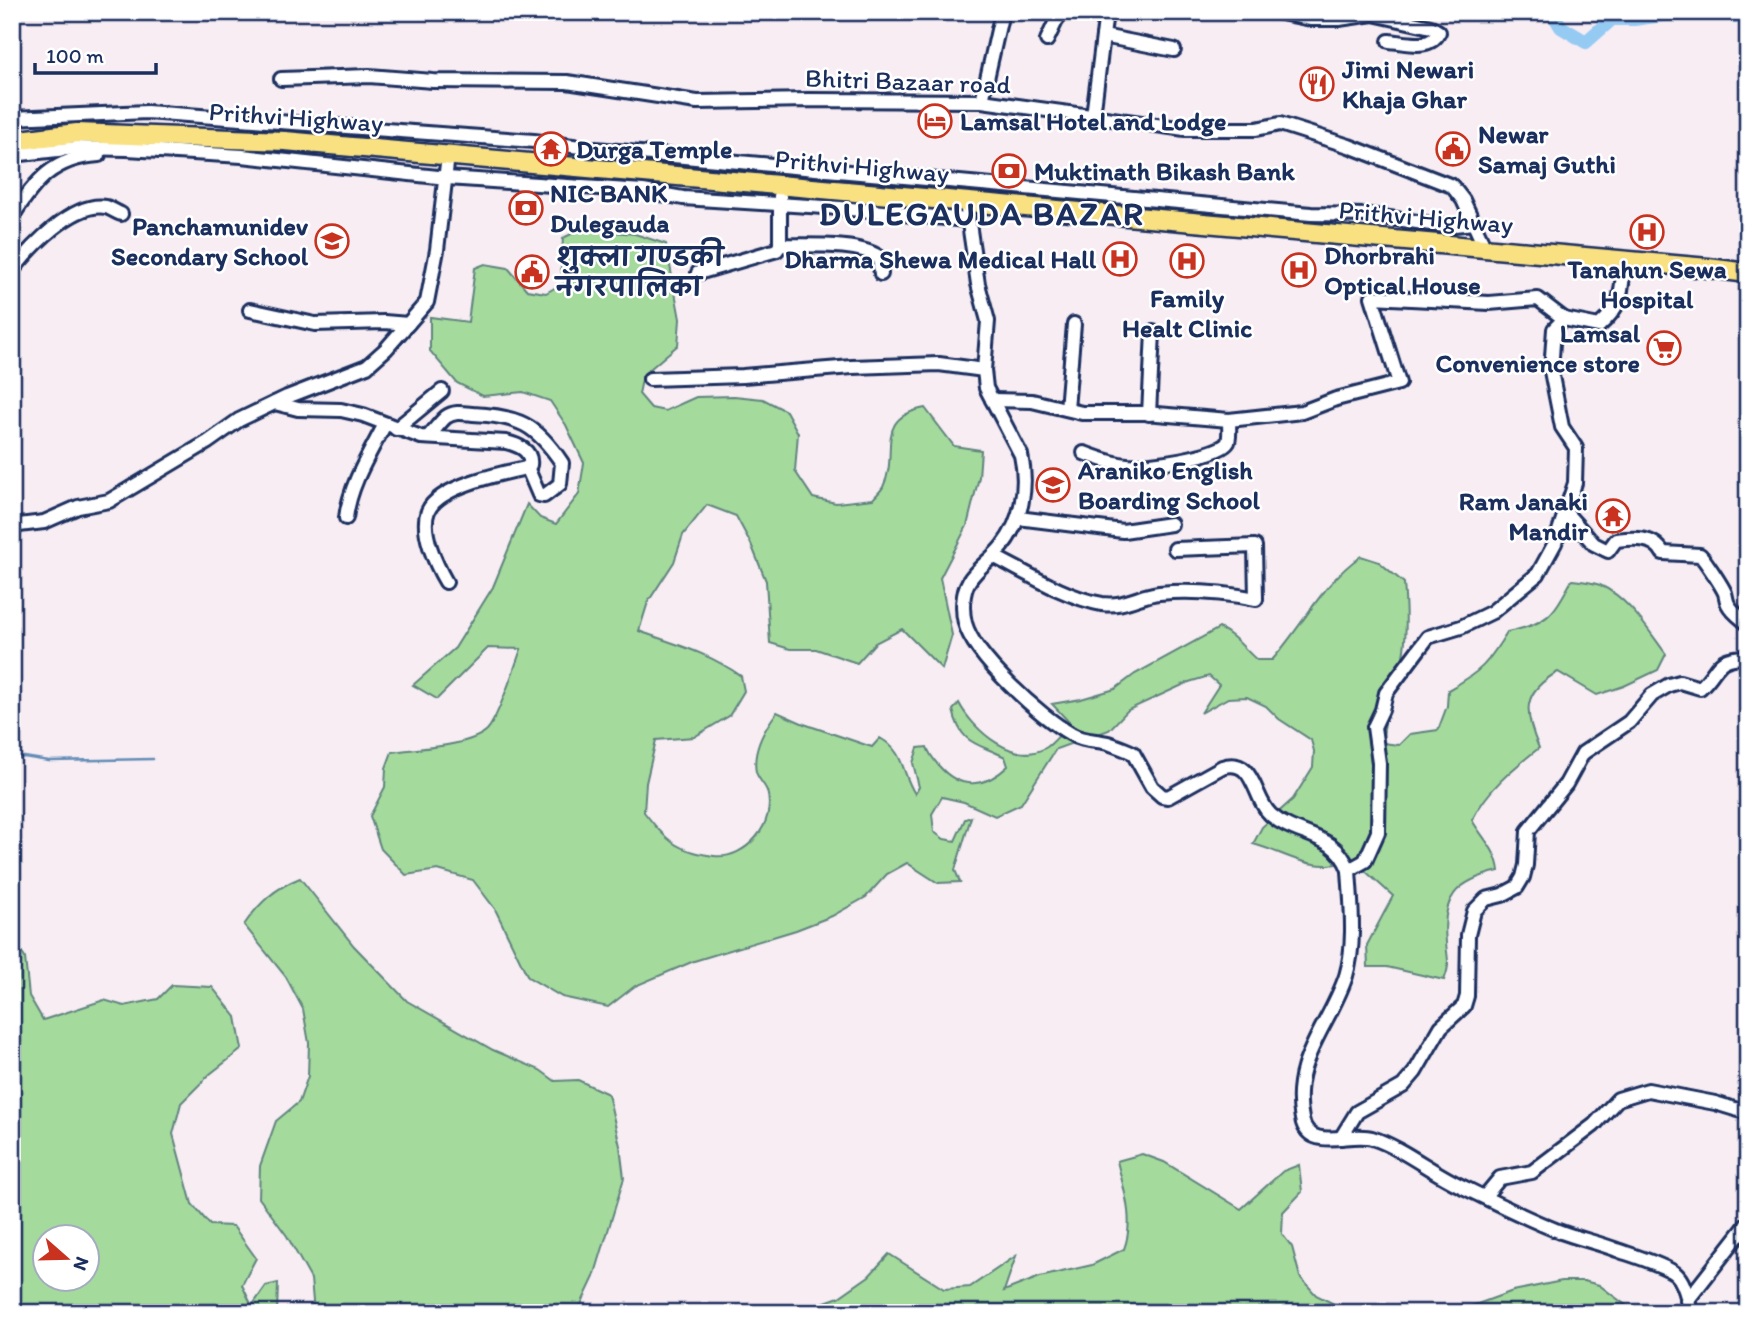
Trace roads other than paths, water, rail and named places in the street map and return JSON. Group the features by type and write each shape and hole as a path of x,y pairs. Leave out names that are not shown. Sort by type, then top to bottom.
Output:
{"highway":[{"name":"Prithvi Highway","path":"12,141 77,133 127,141 247,139 781,186 967,211 1485,248 1748,273"}],"street":[{"path":"982,101 1002,12"},
{"path":"1047,40 1063,12"},
{"path":"1093,116 1106,12"},
{"path":"1276,12 1311,19 1373,14 1431,26 1439,33 1435,40 1426,44 1389,41"},
{"path":"1104,36 1174,50"},
{"name":"Bhitri Bazaar road","path":"281,79 369,76 433,81 567,82 697,102 846,99 982,101 1185,129 1256,129 1280,124 1349,146 1452,186 1463,200 1485,248"},
{"path":"12,118 147,112 250,119 534,141 1168,202 1311,214 1368,215 1445,226 1473,223"},
{"path":"247,139 250,119"},
{"path":"12,155 76,148 106,148 127,141 447,178 630,190 683,198 967,211 978,284 988,321 984,370 986,388 1021,455 1023,466 1023,497 1018,518 1002,547 967,583 963,605 970,636 988,661 1039,712 1073,736 1133,753 1149,783 1162,796 1168,797 1179,792 1222,767 1242,767 1248,772 1266,810 1274,818 1335,847 1345,858 1349,870 1351,952 1346,975 1328,1020 1307,1055 1300,1090 1302,1119 1313,1136 1323,1139 1372,1138 1466,1189 1561,1232 1635,1256 1675,1274 1682,1283 1691,1309"},
{"path":"12,217 40,177 55,167 83,156 99,155 106,148"},
{"path":"12,523 19,525 44,522 78,507 109,501 208,442 239,420 275,402 368,366 427,302 437,250 449,155"},
{"path":"780,245 781,186"},
{"path":"12,271 29,249 54,228 82,211 105,207 121,214"},
{"path":"698,273 745,258 772,253 780,245 871,251 879,257 880,274"},
{"path":"992,400 1032,401 1090,414 1149,414 1229,420 1302,412 1336,399 1399,383 1372,297 1489,303 1538,299 1564,319 1599,326 1614,313 1620,300 1624,261"},
{"path":"250,310 315,324 408,324"},
{"path":"1349,870 1365,861 1378,832 1378,763 1374,727 1386,693 1428,637 1461,627 1492,612 1538,574 1555,543 1575,483 1576,448 1562,427 1551,371 1554,330 1564,319"},
{"path":"1067,409 1074,324"},
{"path":"1149,414 1153,332"},
{"path":"650,379 939,364 984,370"},
{"path":"346,518 348,500 355,482 390,426 442,391"},
{"path":"275,402 298,409 341,410 363,415 421,437 492,440 519,445 528,452 531,460 527,467 458,488 437,500 429,510 427,523 432,557 446,582"},
{"path":"428,437 446,417 455,413 508,417 523,422 551,446 562,463 560,484 544,496 539,495 527,467"},
{"path":"1084,453 1124,465 1144,466 1222,449 1228,441 1229,420"},
{"path":"1565,512 1594,544 1608,551 1616,540 1642,539 1653,543 1663,553 1700,555 1708,562 1714,578 1725,592 1726,601 1748,624"},
{"path":"1018,518 1123,531 1171,524"},
{"path":"993,556 1068,593 1102,604 1129,603 1156,593 1225,593 1256,599 1255,546 1175,548"},
{"path":"1341,1138 1357,1112 1403,1086 1415,1072 1441,1027 1464,1006 1467,996 1468,935 1474,911 1486,899 1517,887 1523,877 1528,831 1566,784 1583,753 1629,722 1652,695 1669,685 1680,682 1700,688 1708,681 1716,665 1733,657 1748,657"},
{"path":"1485,1196 1500,1178 1532,1172 1594,1125 1618,1099 1648,1090 1715,1103 1748,1113"},
{"path":"1691,1309 1748,1223"}],"waterway":[{"path":"1552,12 1561,27 1586,42 1612,19 1634,19 1684,12"},
{"path":"1723,12 1748,20"},
{"path":"12,759 153,759"}],"place":[{"name":"Jimi Newari Khaja Ghar","path":"1317,84"},
{"name":"Lamsal Hotel and Lodge","path":"935,121"},
{"name":"Durga Temple","path":"551,149"},
{"name":"Newar Samaj Guthi","path":"1453,149"},
{"name":"Muktinath Bikash Bank","path":"1009,171"},
{"name":"NIC BANK Dulegauda","path":"526,208"},
{"name":"Tanahun Sewa Hospital","path":"1647,232"},
{"name":"Panchamunidev Secondary School","path":"332,241"},
{"name":"Dharma Shewa Medical Hall","path":"1120,259"},
{"name":"Family Healt Clinic","path":"1187,261"},
{"name":"Dhorbrahi Optical House","path":"1299,270"},
{"name":"शुक्ला गण्डकी नगरपालिका","path":"532,272"},
{"name":"Lamsal Convenience store","path":"1664,348"},
{"name":"Araniko English Boarding School","path":"1053,485"},
{"name":"Ram Janaki Mandir","path":"1613,516"}],"district":[{"name":"DULEGAUDA BAZAR","path":"982,213"}]}
